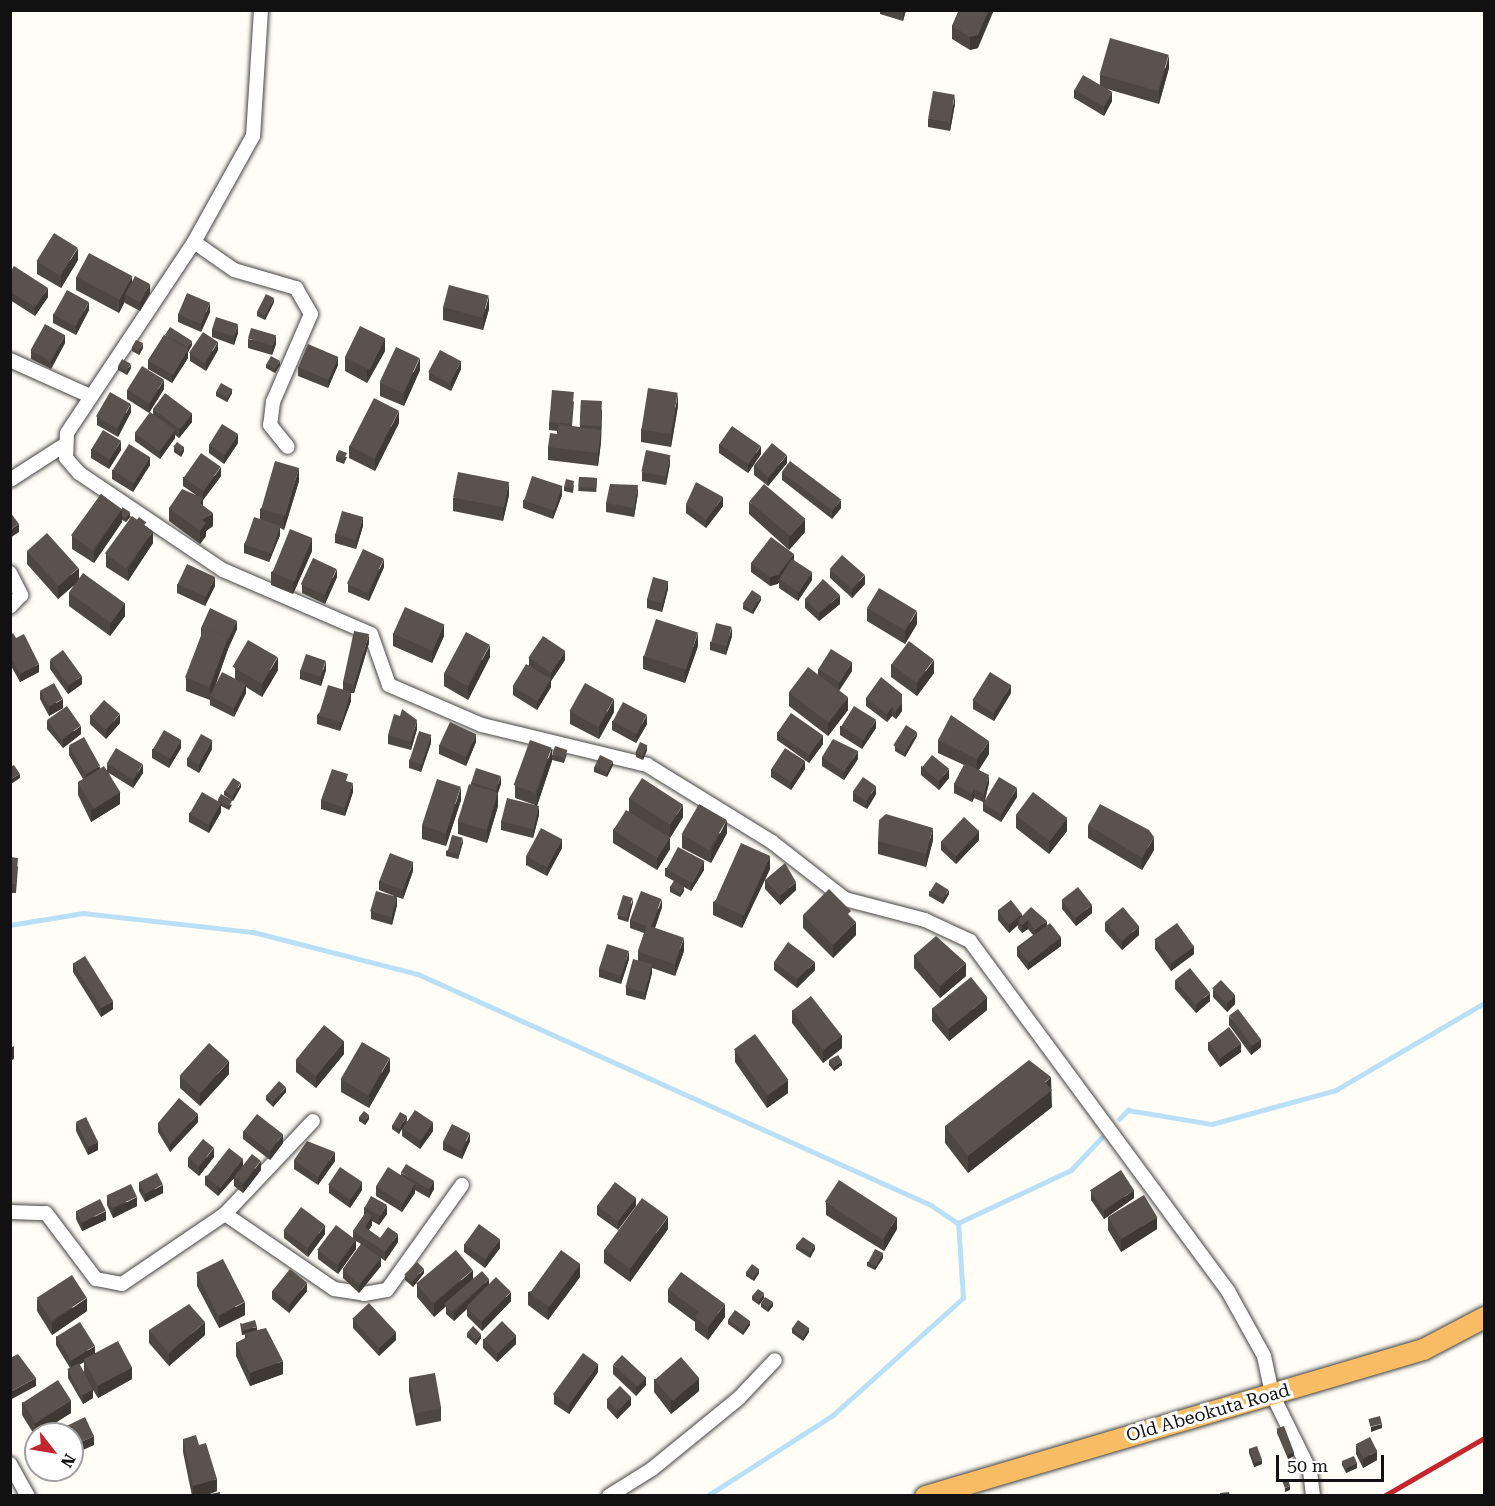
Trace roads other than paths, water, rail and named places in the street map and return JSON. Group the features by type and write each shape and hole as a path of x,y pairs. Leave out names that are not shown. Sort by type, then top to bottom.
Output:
{"highway":[{"name":"Old Abeokuta Road","path":"926,1496 1423,1349 1485,1317"}],"street":[{"path":"10,480 63,446 90,396 194,242 253,136 261,10"},
{"path":"194,242 234,270 296,288 311,314 273,402 270,425 288,447"},
{"path":"10,360 90,396"},
{"path":"63,446 79,473 223,570 371,634 389,685 482,725 647,765 772,842 845,899 925,920 970,941 1228,1291 1264,1356 1272,1394 1310,1471 1313,1496"},
{"path":"10,573 21,589 10,607"},
{"path":"10,1212 46,1214 89,1272 112,1286 150,1270 225,1214 313,1121"},
{"path":"225,1214 334,1289 364,1294 387,1290 462,1185"},
{"path":"609,1496 652,1469 739,1398 775,1360"},
{"path":"10,1464 15,1481 28,1496"},
{"path":"965,1496 988,1477"}],"waterway":[{"path":"10,925 83,913 253,932 418,974 931,1205 958,1223"},
{"path":"1119,1119 1128,1110 1212,1124 1336,1090 1484,1003"},
{"path":"707,1496 833,1415 963,1298 958,1223 1071,1170 1101,1138"}],"railway":[{"path":"1384,1496 1484,1438"}]}
